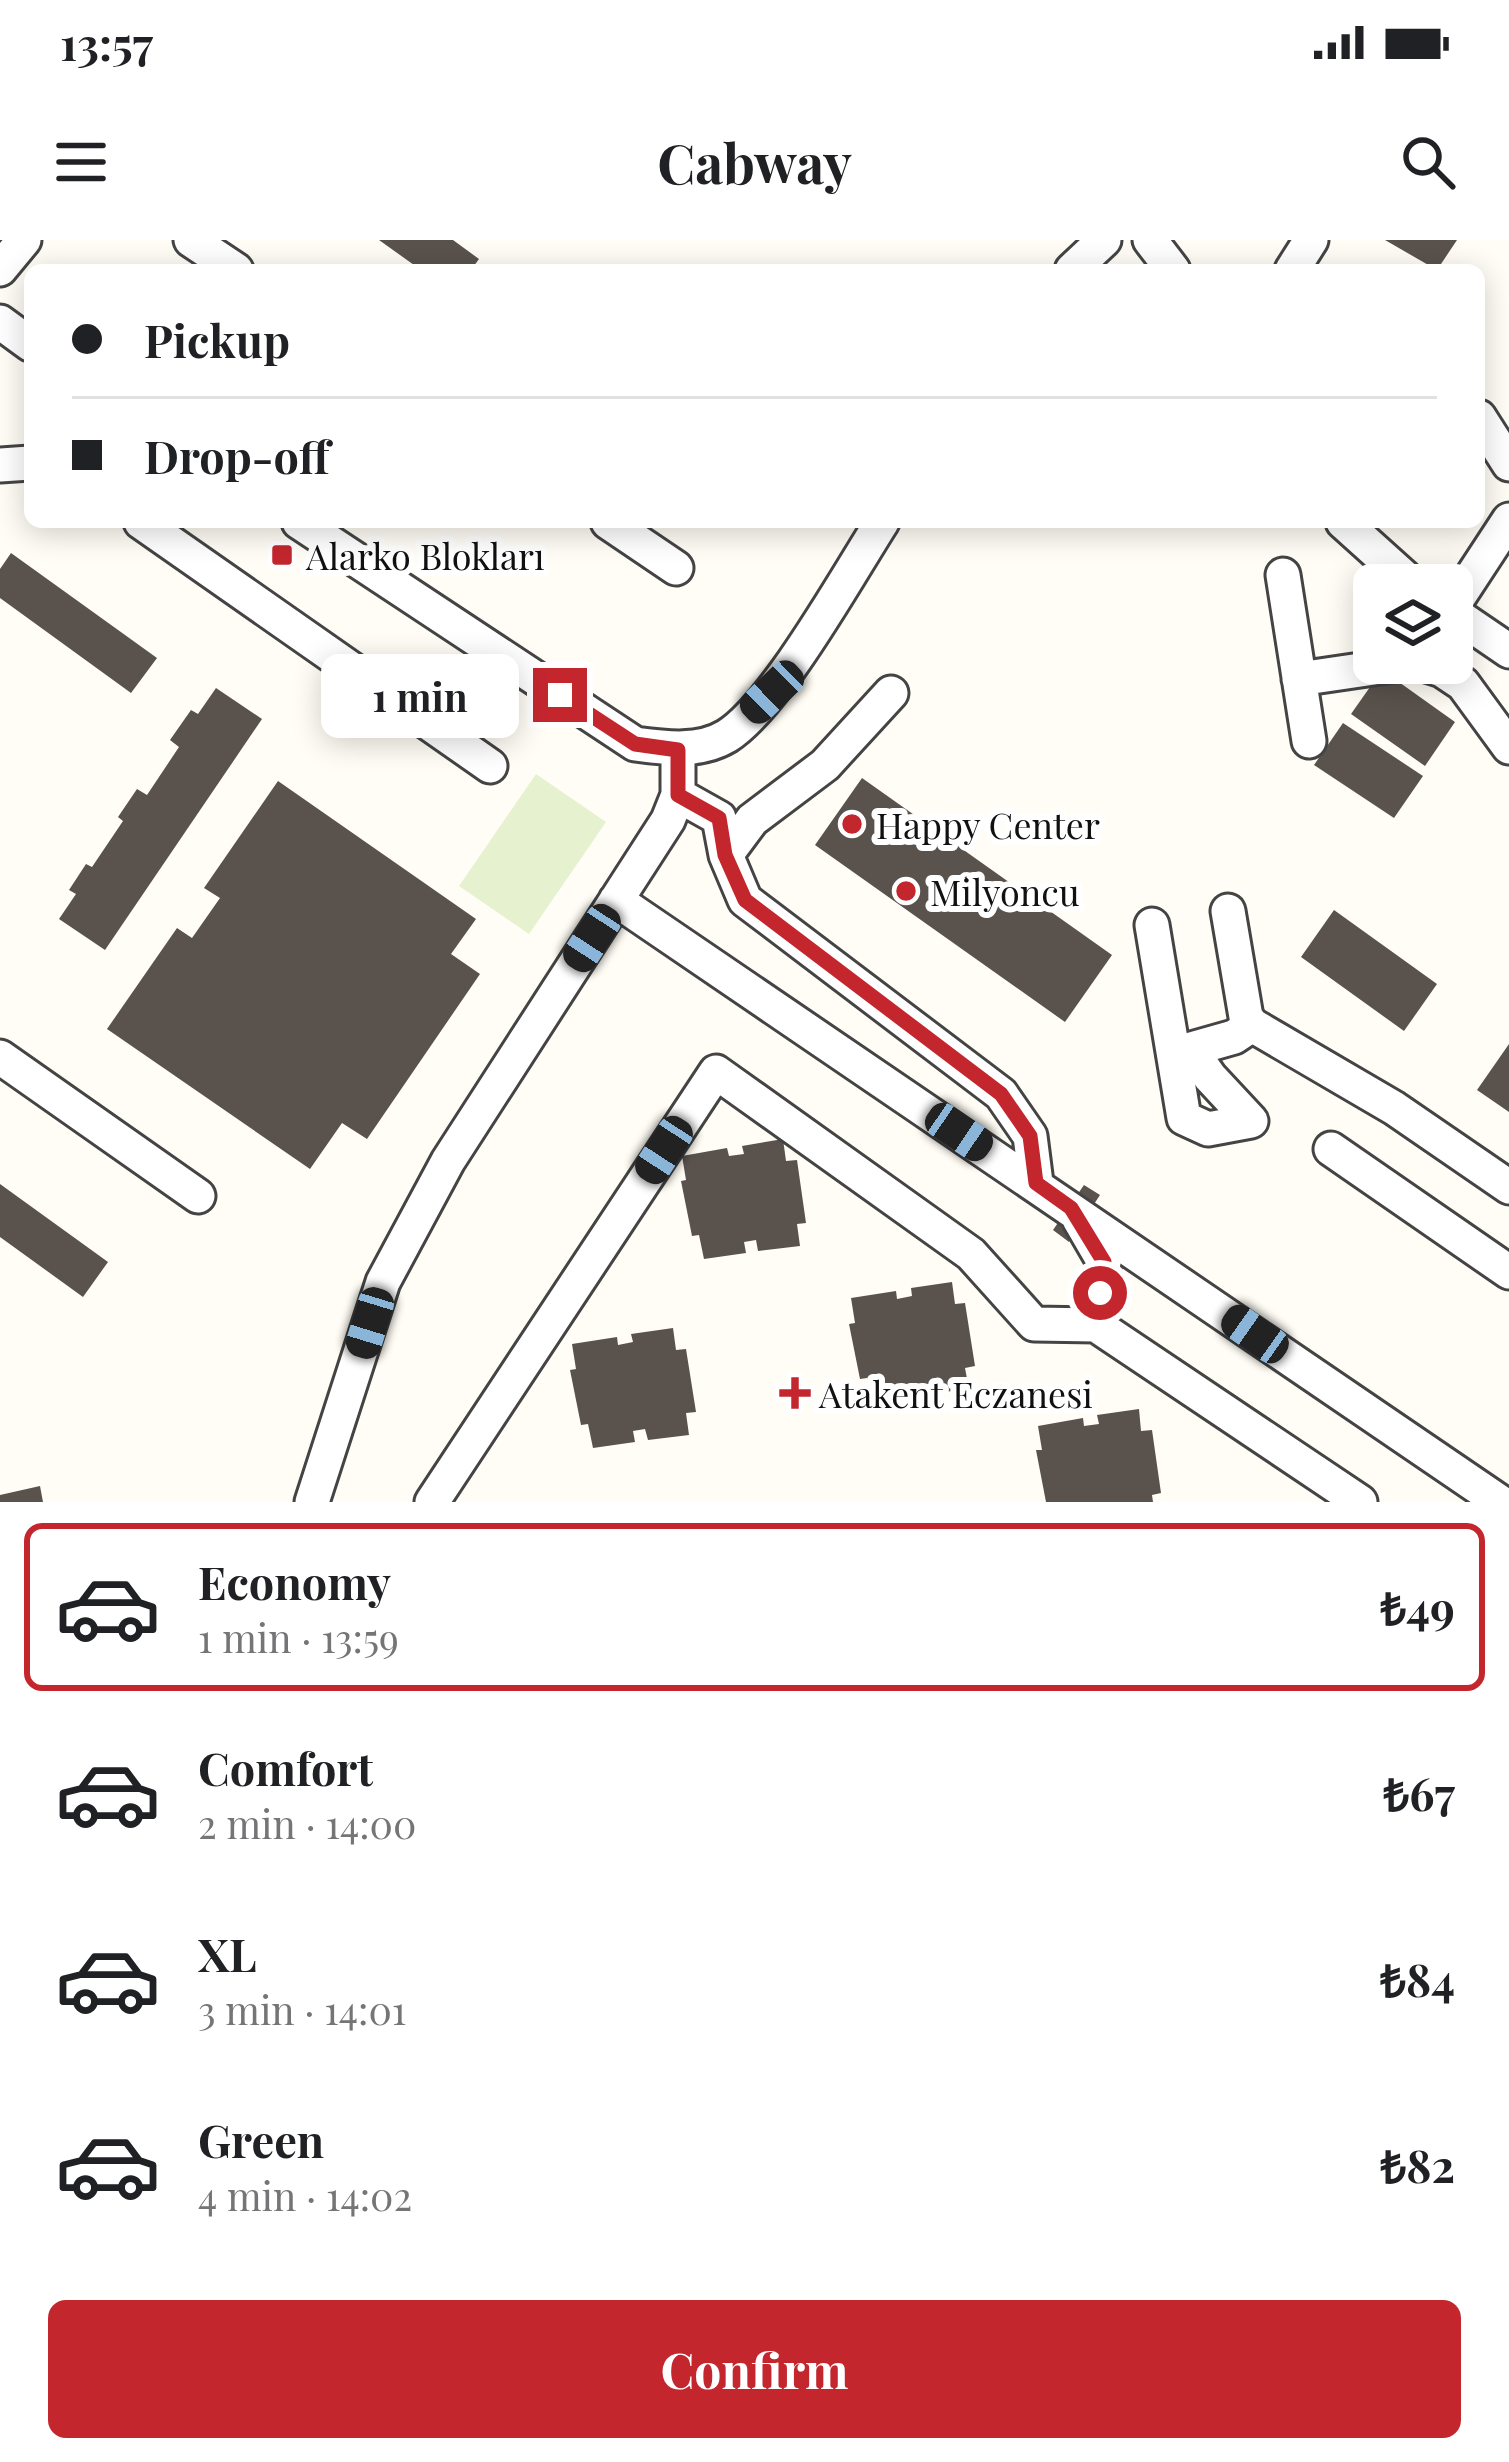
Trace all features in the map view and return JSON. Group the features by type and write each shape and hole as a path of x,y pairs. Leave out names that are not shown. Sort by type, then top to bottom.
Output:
{"street":[{"path":"0,269 24,240"},
{"path":"191,240 227,264"},
{"path":"1150,240 1168,264"},
{"path":"1485,426 1509,464"},
{"path":"1473,576 1509,520"},
{"path":"150,528 490,766"},
{"path":"308,528 635,744 678,750 726,736 772,692 878,528"},
{"path":"617,528 676,568"},
{"path":"1350,528 1389,564"},
{"path":"1369,528 1396,564"},
{"path":"1283,575 1309,741"},
{"path":"1473,624 1509,651"},
{"path":"1299,679 1353,671"},
{"path":"1463,684 1509,747"},
{"path":"725,855 752,820 825,765 891,693"},
{"path":"312,1502 382,1282 448,1161 668,820 678,795 678,750"},
{"path":"678,795 719,818 725,855 745,900 1001,1094 1030,1136 1036,1183"},
{"path":"616,900 1036,1183 1482,1497"},
{"path":"1228,911 1246,1017 1252,1025 1394,1108 1509,1187"},
{"path":"1152,925 1183,1052 1234,1036 1252,1025"},
{"path":"0,1057 199,1196"},
{"path":"432,1502 716,1072 971,1254 1034,1324 1096,1325 1360,1502"},
{"path":"1331,1149 1509,1272"},
{"path":"1071,1208 1104,1262 1096,1325"}],"green space":[{"path":"536,774 606,822 529,934 459,886"}],"building":[{"path":"379,240 453,240 479,259 475,264 413,264"},
{"path":"1385,240 1457,240 1441,264 1427,264"},
{"path":"11,553 157,658 131,693 0,598 0,569"},
{"path":"1372,684 1402,684 1455,722 1425,766 1351,714"},
{"path":"216,688 262,719 105,950 59,919 76,894 69,890 86,864 92,867 123,821 118,817 137,789 147,795 179,747 170,740 191,710 198,714"},
{"path":"1343,723 1423,776 1394,818 1314,765"},
{"path":"862,778 1112,955 1065,1022 815,845"},
{"path":"278,781 476,919 451,954 480,974 367,1139 342,1123 310,1169 107,1029 177,928 192,938 220,898 204,888"},
{"path":"1334,910 1437,984 1404,1031 1301,957"},
{"path":"1509,1044 1509,1112 1477,1090"},
{"path":"783,1139 786,1161 797,1160 806,1223 797,1224 800,1246 758,1251 756,1240 744,1242 746,1253 704,1259 699,1235 692,1236 681,1181 686,1180 682,1156 727,1148 729,1156 744,1154 742,1146"},
{"path":"0,1184 108,1262 83,1297 0,1237"},
{"path":"1084,1185 1100,1195 1069,1242 1053,1230"},
{"path":"952,1282 955,1304 965,1303 975,1366 965,1368 969,1389 927,1394 924,1383 912,1385 914,1396 872,1402 867,1378 860,1379 849,1324 855,1323 851,1298 896,1291 897,1299 912,1296 911,1288"},
{"path":"673,1328 676,1350 686,1349 696,1412 686,1413 689,1435 648,1440 645,1429 633,1431 635,1442 593,1448 588,1424 581,1425 570,1370 576,1369 572,1344 617,1337 618,1345 633,1342 631,1334"},
{"path":"1139,1409 1141,1431 1152,1430 1161,1493 1152,1495 1153,1502 1046,1502 1036,1450 1042,1450 1038,1426 1083,1418 1084,1426 1099,1424 1097,1415"},
{"path":"40,1486 43,1502 0,1502 0,1495"}],"place":[{"name":"Alarko Blokları","path":"282,555"},
{"name":"Happy Center","path":"852,824"},
{"name":"Milyoncu","path":"906,891"},
{"name":"Atakent Eczanesi","path":"795,1393"}],"route":[{"path":"560,695 635,744 678,750 678,795 719,818 725,855 745,900 1001,1094 1030,1136 1036,1183 1071,1208 1104,1262 1100,1293"}]}
